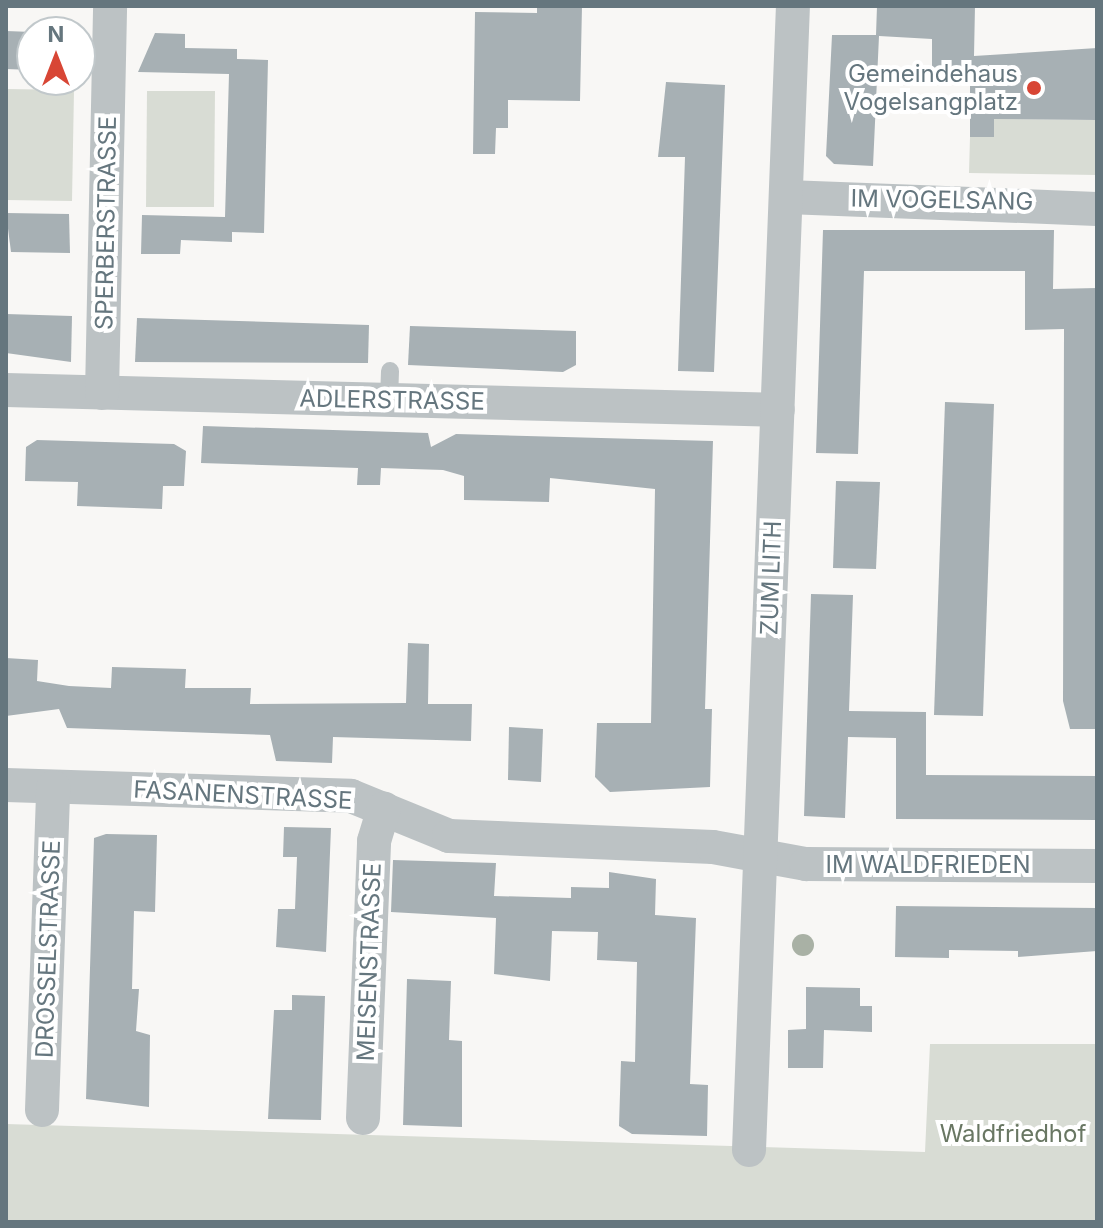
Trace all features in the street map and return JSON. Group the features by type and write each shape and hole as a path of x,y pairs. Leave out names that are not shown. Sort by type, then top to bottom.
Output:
{"street":[{"name":"SPERBERSTRASSE","path":"102,393 110,6"},
{"name":"ZUM LITH","path":"749,1150 793,6"},
{"name":"IM VOGELSANG","path":"787,197 1097,209"},
{"name":"ADLERSTRASSE","path":"6,390 102,393 390,386 778,410"},
{"name":"FASANENSTRASSE","path":"6,785 351,796 449,836 713,847 759,857"},
{"name":"DROSSELSTRASSE","path":"42,1110 53,787"},
{"name":"MEISENSTRASSE","path":"363,1118 374,841 384,808"},
{"name":"IM WALDFRIEDEN","path":"759,857 806,864 1097,866"}],"green space":[{"path":"6,89 16,89 16,96 74,96 72,201 6,200"},
{"path":"147,91 215,91 214,207 146,207"},
{"path":"994,119 1097,120 1097,175 969,173 970,137 993,137"},
{"name":"Waldfriedhof","path":"930,1044 1097,1044 1097,1222 6,1222 6,1124 925,1152"}],"building":[{"path":"537,6 582,6 580,101 508,100 508,128 496,128 495,154 473,154 475,12 537,13"},
{"path":"877,6 975,6 974,56 1097,48 1097,120 994,119 994,137 970,137 970,76 932,76 932,39 879,36 873,166 834,164 826,156 832,35 876,35"},
{"path":"6,31 16,31 16,69 6,69"},
{"path":"155,33 185,34 185,48 237,49 237,59 268,60 264,233 232,232 232,242 181,240 180,254 141,254 142,215 225,217 229,74 138,72"},
{"path":"666,82 725,85 714,372 678,371 685,157 658,157"},
{"path":"6,213 69,214 70,253 11,252"},
{"path":"823,230 1054,230 1053,289 1097,288 1097,729 1070,729 1063,701 1064,329 1025,330 1025,271 864,271 858,454 816,453"},
{"path":"6,314 72,316 71,362 6,353"},
{"path":"137,318 369,325 368,363 135,362"},
{"path":"410,326 576,331 576,365 563,372 408,365"},
{"path":"945,402 994,404 983,716 934,715"},
{"path":"203,426 428,433 431,447 456,434 713,441 705,709 712,709 710,787 610,792 595,777 597,723 651,723 655,489 550,478 549,502 464,500 464,476 443,470 381,468 380,485 357,485 358,468 201,463"},
{"path":"37,440 174,444 186,451 184,486 163,486 162,509 77,506 78,482 25,481 26,447"},
{"path":"836,481 880,482 876,569 833,568"},
{"path":"811,594 853,595 849,711 926,712 926,775 1097,776 1097,820 896,819 896,738 848,737 845,818 804,816"},
{"path":"408,643 429,644 428,704 472,704 471,741 333,737 332,763 276,761 270,735 67,728 59,709 6,716 6,658 38,660 37,681 69,686 111,688 112,667 186,669 185,688 251,688 250,704 406,703"},
{"path":"509,727 543,729 541,782 508,780"},
{"path":"284,827 331,828 326,952 276,947 278,909 295,909 297,857 283,857"},
{"path":"106,834 157,835 155,912 134,911 132,989 139,989 136,1031 150,1035 149,1107 86,1099 94,838"},
{"path":"393,860 496,863 494,896 571,898 571,887 609,888 609,872 656,879 655,915 696,918 690,1084 708,1085 707,1136 632,1134 619,1126 621,1061 635,1062 637,962 597,960 598,932 552,931 550,981 494,974 496,918 391,912"},
{"path":"896,906 1097,908 1097,951 1018,957 1018,951 949,950 949,958 895,957"},
{"path":"407,979 451,981 449,1040 462,1041 462,1127 403,1125"},
{"path":"806,987 860,988 860,1006 872,1006 872,1032 824,1030 823,1068 788,1068 788,1030 806,1029"},
{"path":"292,995 325,996 321,1120 268,1119 274,1010 292,1010"}],"place":[{"name":"Gemeindehaus Vogelsangplatz","path":"1034,88"}]}
